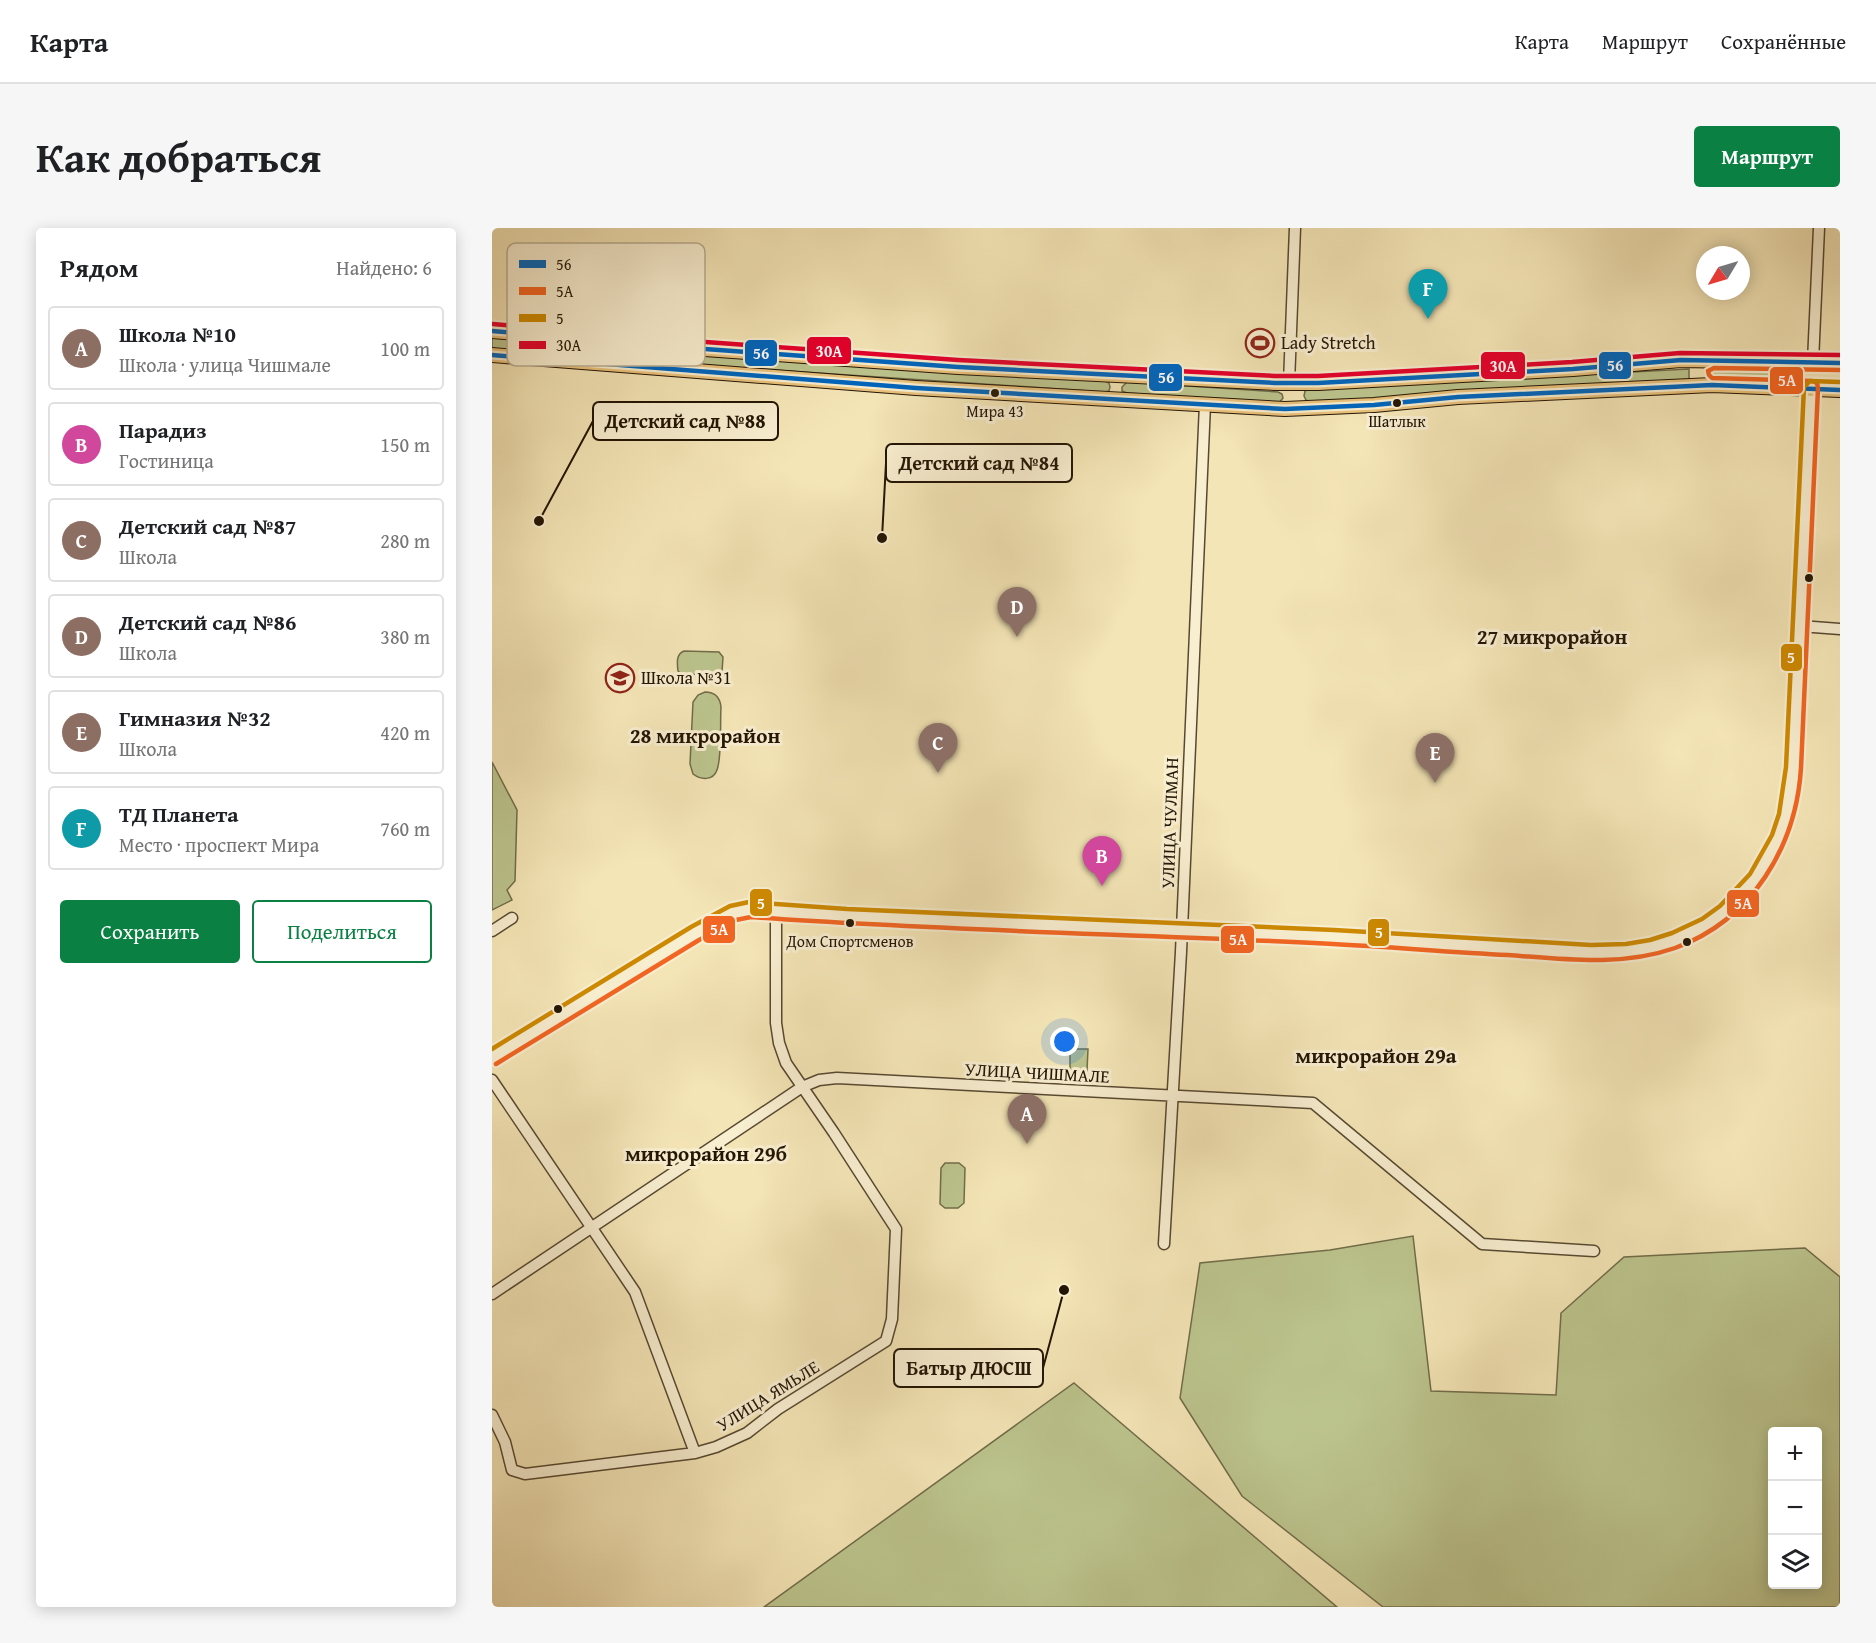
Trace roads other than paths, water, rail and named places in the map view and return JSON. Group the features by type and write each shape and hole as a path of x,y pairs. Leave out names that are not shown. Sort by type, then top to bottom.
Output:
{"main road":[{"path":"492,331 507,332"},
{"path":"705,349 958,367 1318,383 1712,360 1840,363"},
{"path":"492,355 507,356"},
{"path":"1712,360 1703,364 1700,373 1704,382 1712,386"},
{"path":"1811,388 1813,362"},
{"path":"628,366 1285,409 1712,386 1840,390"},
{"path":"690,366 690,371"},
{"path":"1122,400 1116,394 1114,387 1125,375"},
{"path":"1285,409 1294,405 1297,399 1296,390 1289,382"}],"street":[{"path":"1289,382 1295,228"},
{"path":"1813,362 1820,228"},
{"path":"492,1058 727,916 750,909 847,916 1182,930 1592,953 1656,946 1686,936 1725,911 1754,882 1767,863 1783,828 1791,794 1811,388"},
{"name":"УЛИЦА ЧУЛМАН","path":"1164,1244 1174,1094 1205,404"},
{"path":"1800,626 1840,629"},
{"path":"776,910 776,1023 779,1043 786,1063 802,1087"},
{"path":"492,931 512,918"},
{"name":"УЛИЦА ЧИШМАЛЕ","path":"492,1294 802,1087 819,1080 837,1078 1313,1103 1482,1244 1594,1251"},
{"path":"492,1080 635,1292 695,1453"},
{"name":"УЛИЦА ЯМЬЛЕ","path":"492,1415 505,1442 512,1470 525,1474 695,1453 725,1444 747,1433 778,1410 886,1341 892,1319 896,1229 802,1087"}],"place":[{"name":"ТД Планета","path":"1428,319"},
{"name":"Lady Stretch","path":"1260,343"},
{"name":"Мира 43","path":"995,393"},
{"name":"Шатлык","path":"1397,403"},
{"name":"Детский сад №88","path":"539,521"},
{"name":"Детский сад №84","path":"882,538"},
{"name":"Детский сад №86","path":"1017,637"},
{"name":"Школа №31","path":"620,678"},
{"name":"Детский сад №87","path":"938,773"},
{"name":"Гимназия №32","path":"1435,783"},
{"name":"Парадиз","path":"1102,886"},
{"name":"Дом Спортсменов","path":"850,923"},
{"name":"Школа №10","path":"1027,1144"},
{"name":"Батыр ДЮСШ","path":"1064,1290"}],"district":[{"name":"27 микрорайон","path":"1552,637"},
{"name":"28 микрорайон","path":"705,736"},
{"name":"микрорайон 29а","path":"1376,1056"},
{"name":"микрорайон 29б","path":"706,1154"}]}
